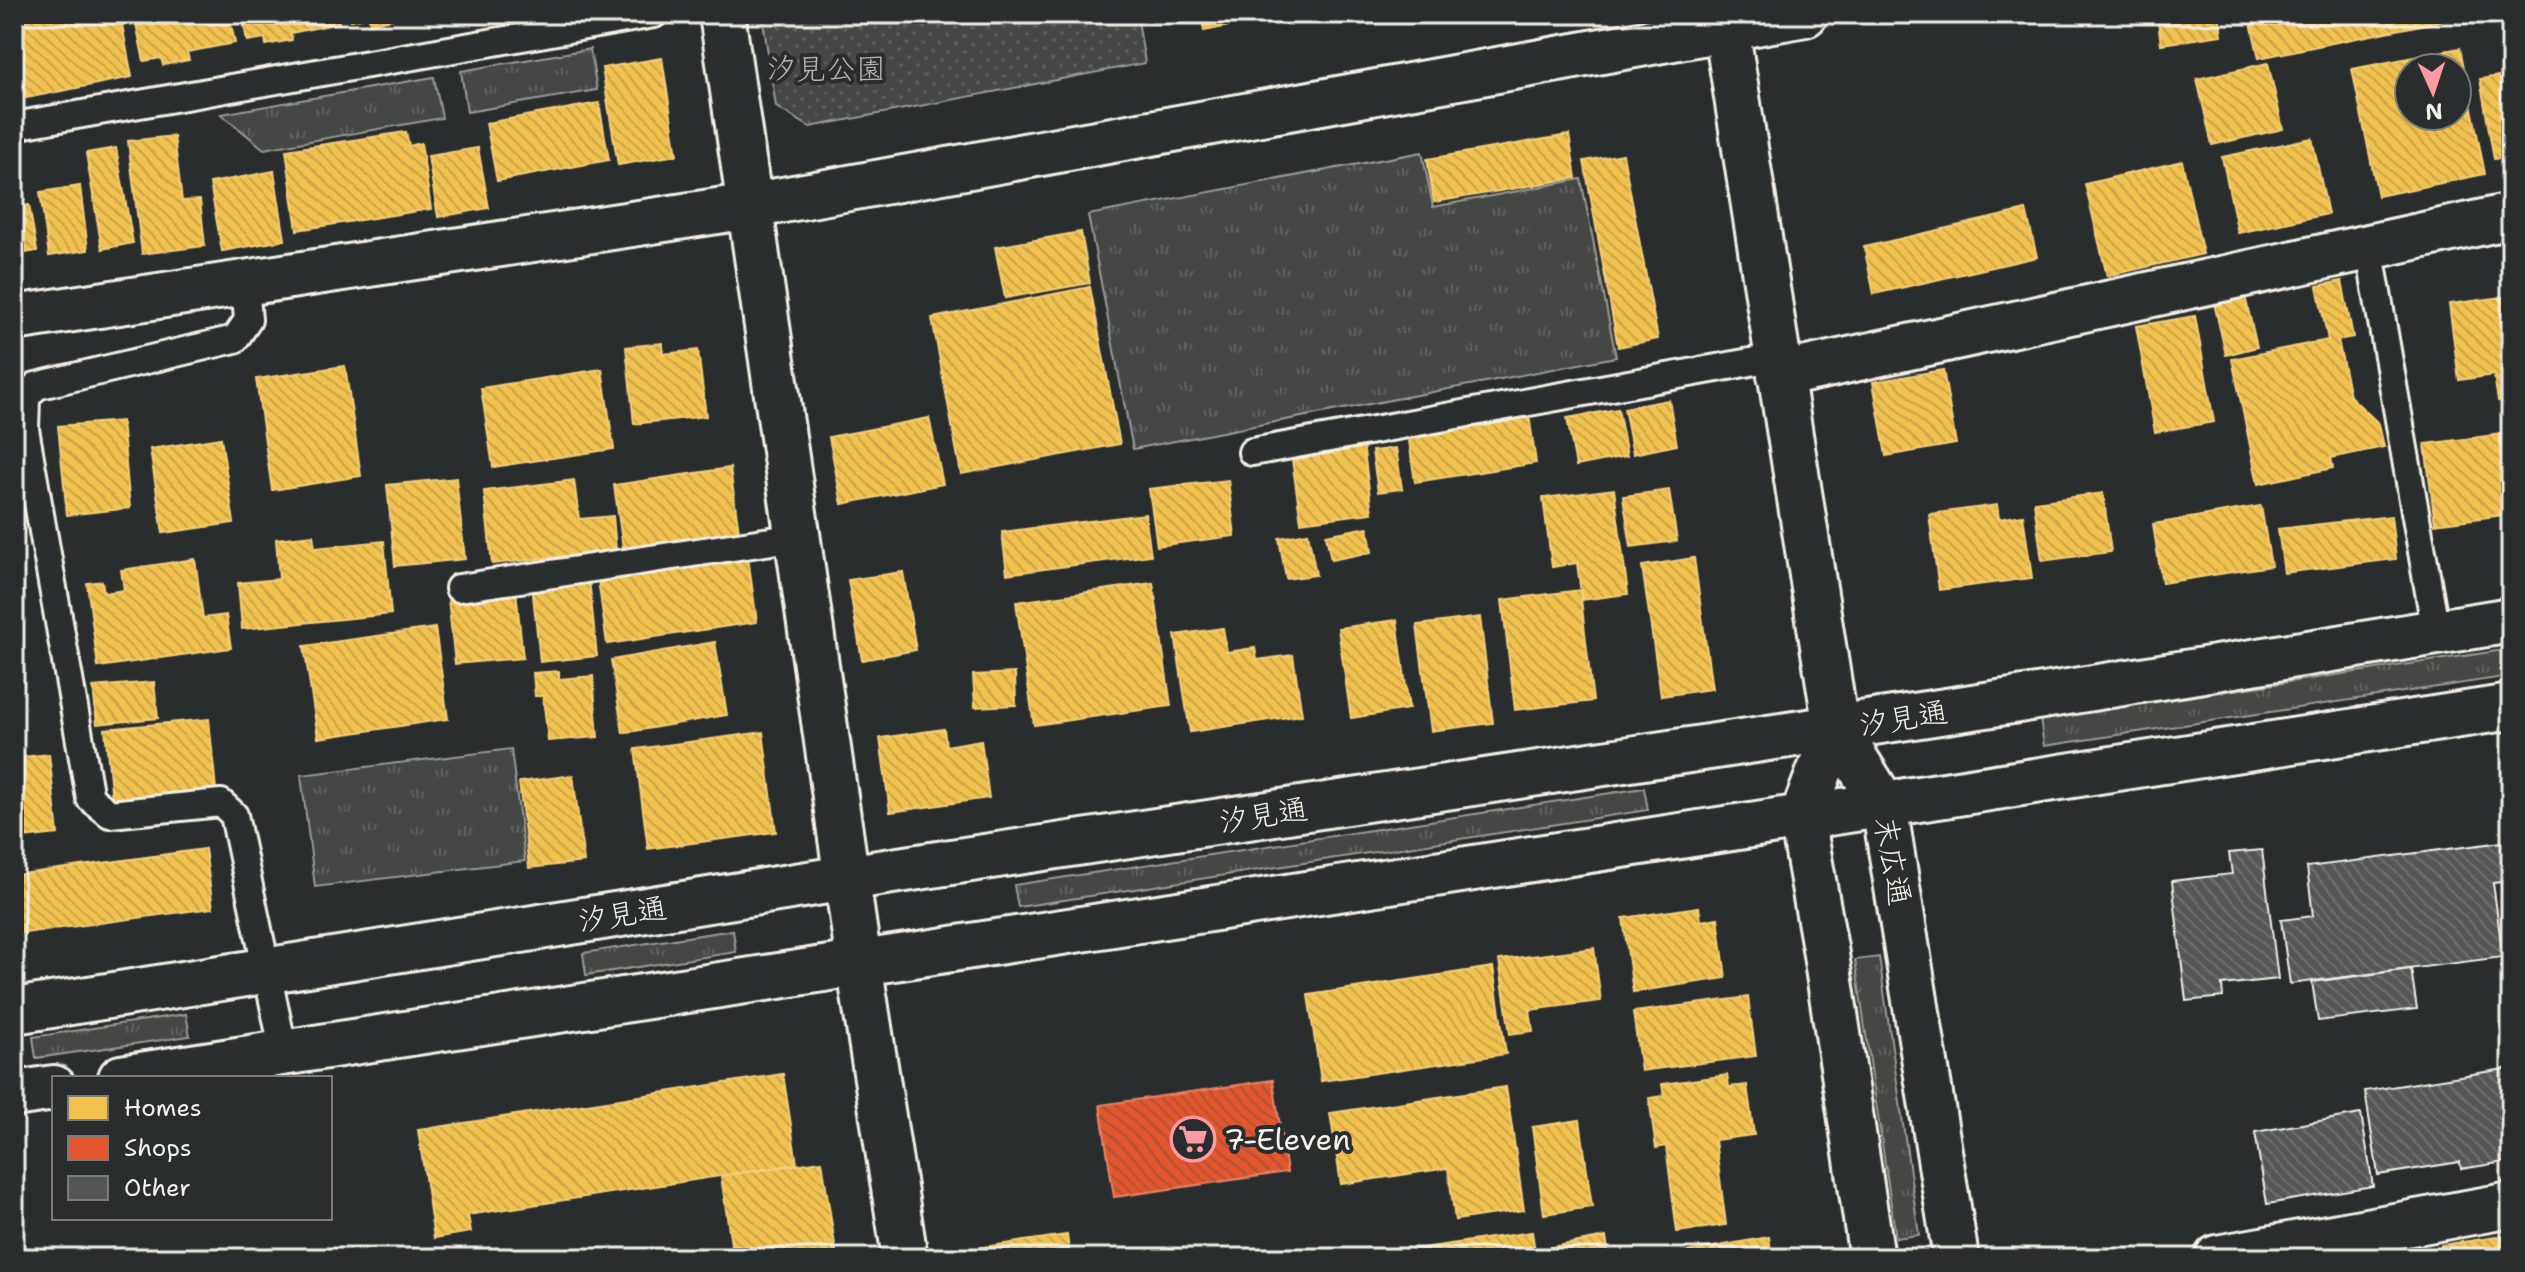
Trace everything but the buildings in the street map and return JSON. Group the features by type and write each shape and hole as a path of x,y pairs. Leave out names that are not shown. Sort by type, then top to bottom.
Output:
{"street":[{"path":"722,14 846,878 905,1258"},
{"path":"14,318 750,206 1725,22 1805,14"},
{"path":"1725,22 1836,728 1802,818 1872,1258"},
{"path":"1779,366 2511,216"},
{"name":"汐見通","path":"14,1011 846,878 1836,728 2511,620"},
{"path":"134,1076 2511,707"},
{"name":"末広通","path":"1836,728 1884,805 1956,1258"},
{"path":"14,1094 52,1088"},
{"path":"2217,1258 2415,1240 2511,1205"}],"lane":[{"path":"14,126 654,14"},
{"path":"2369,247 2436,632"},
{"path":"245,283 248,320 235,339 36,386 26,398 25,429 90,798 110,814 221,803 234,815 284,1053"},
{"path":"1252,452 1779,366"},
{"path":"459,588 798,537"}],"green space":[{"name":"汐見公園","path":"762,14 1137,14 1145,63 810,127 776,107"},
{"path":"590,49 597,90 467,112 461,71"},
{"path":"434,77 442,118 264,149 221,114"},
{"path":"1422,152 1433,207 1581,179 1616,357 1133,449 1088,215"},
{"path":"2511,649 2511,676 2044,746 2040,719"},
{"path":"511,749 525,861 315,887 301,775"},
{"path":"1644,788 1648,810 1018,907 1014,885"},
{"path":"733,930 736,952 586,975 583,953"},
{"path":"1879,957 1919,1235 1896,1238 1855,960"},
{"path":"186,1014 190,1036 36,1058 33,1037"}],"place":[{"name":"7-Eleven","path":"1193,1139"}]}
